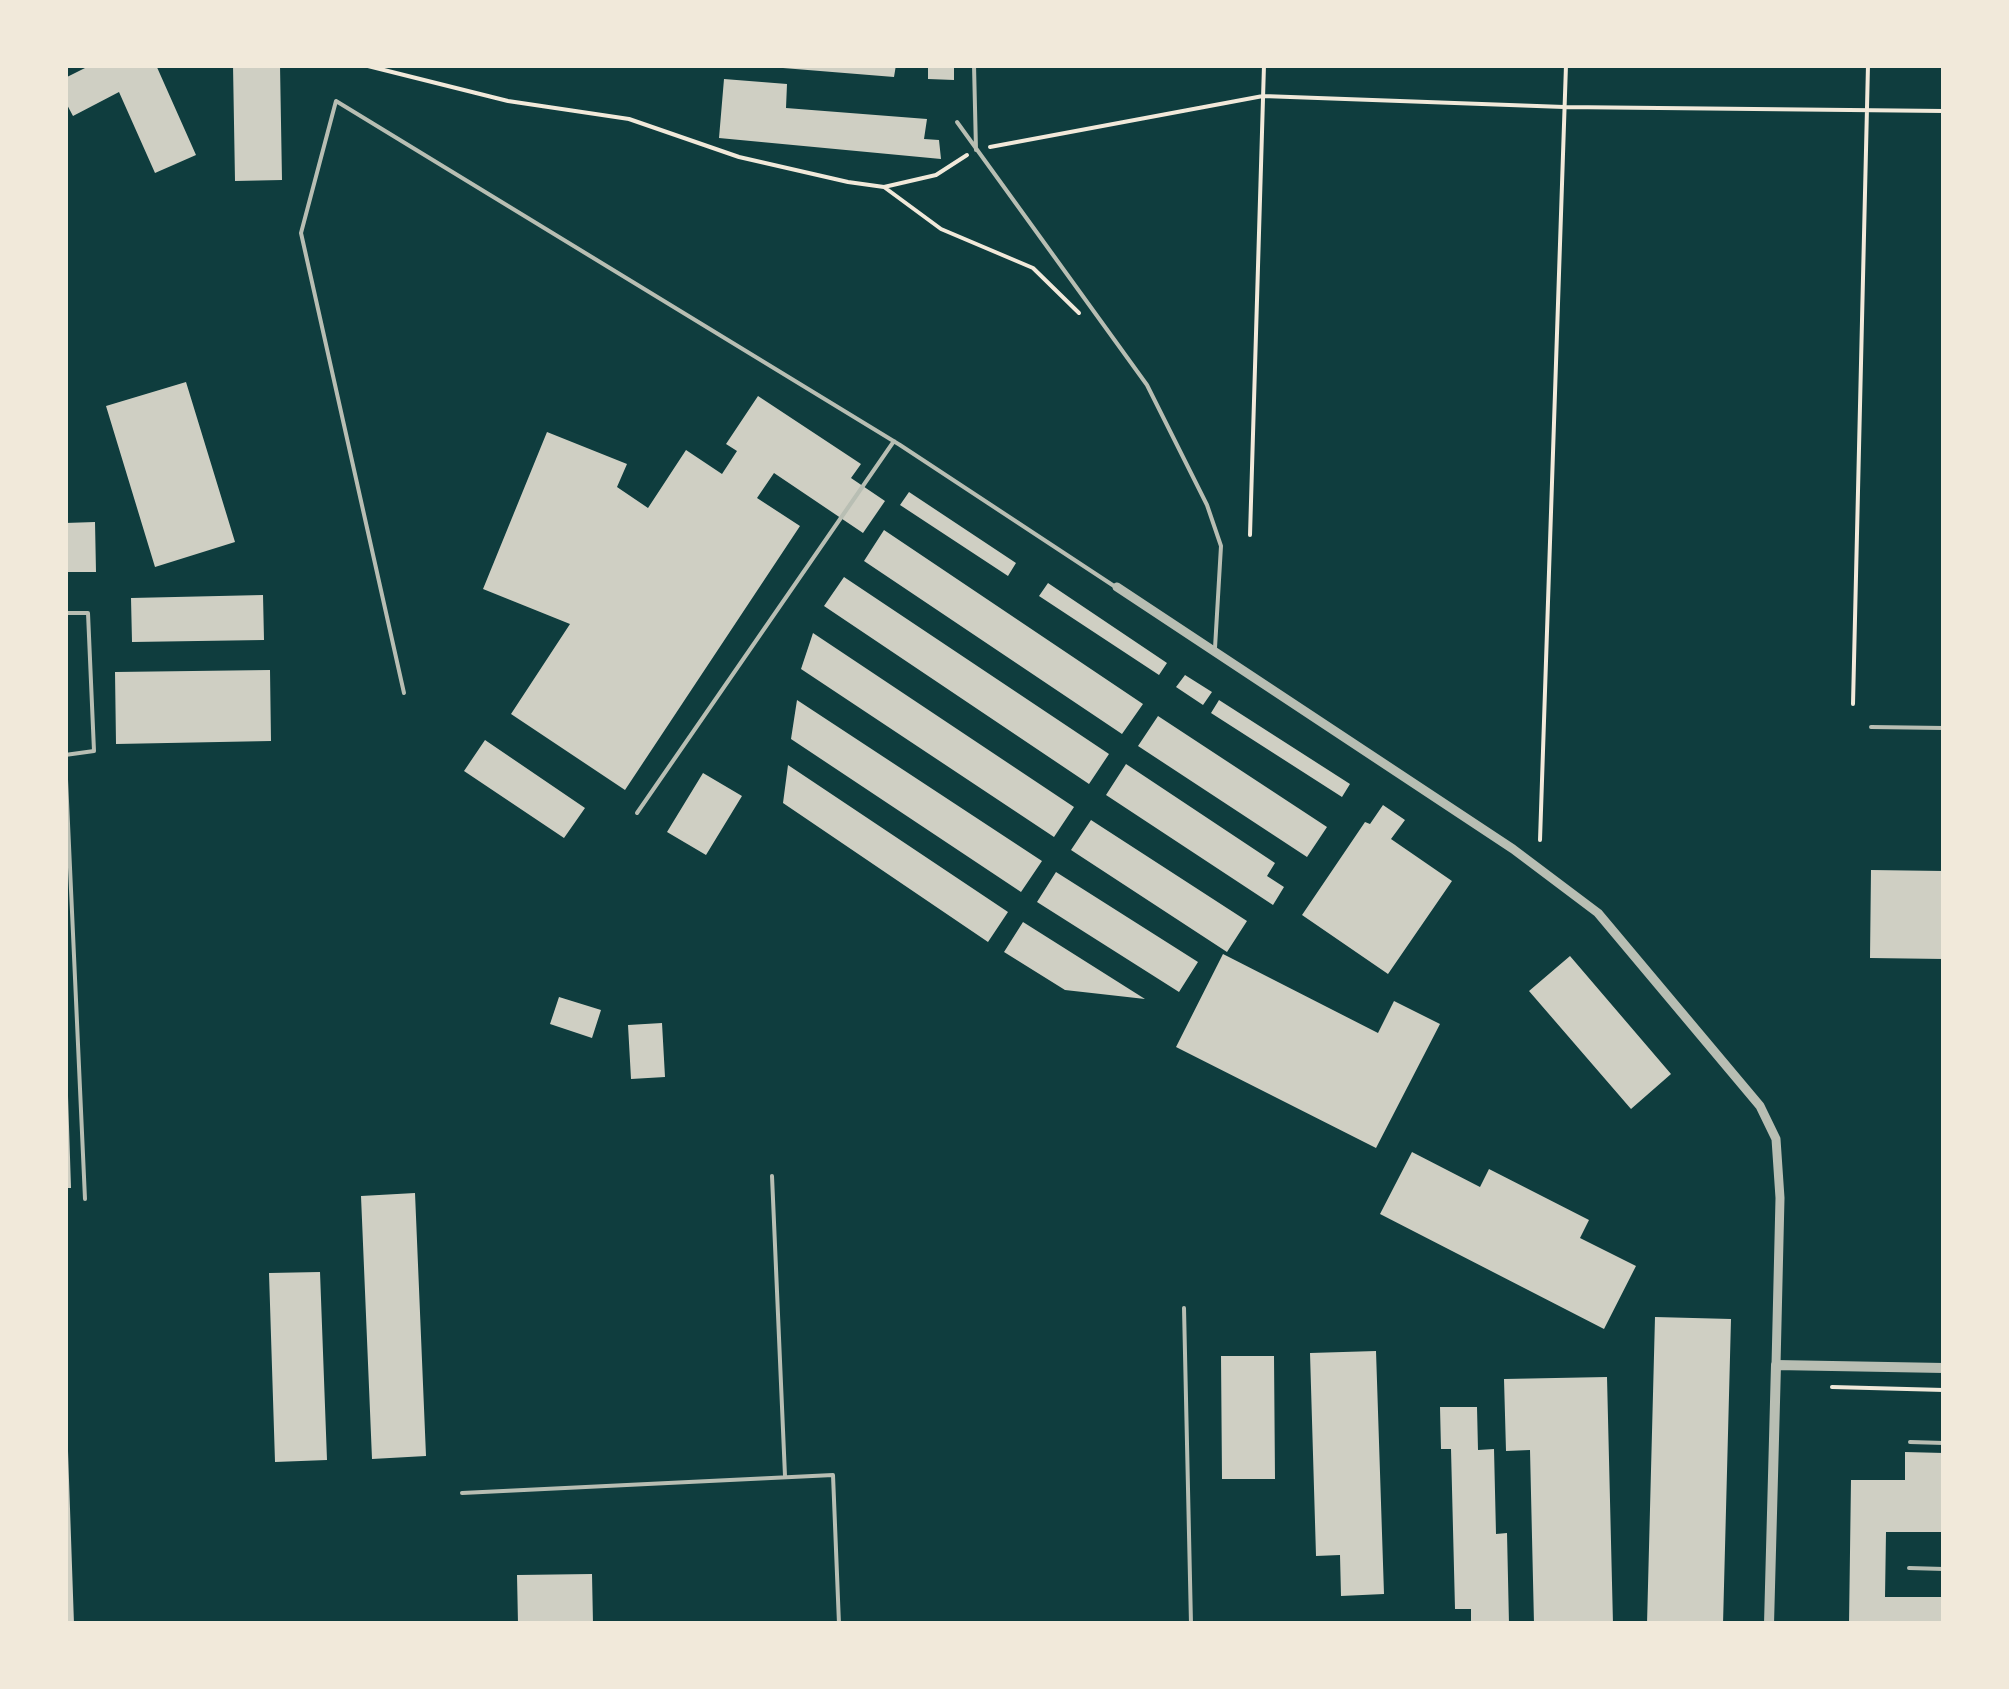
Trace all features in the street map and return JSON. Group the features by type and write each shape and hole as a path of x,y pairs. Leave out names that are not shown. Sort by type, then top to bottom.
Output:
{"street":[{"path":"1117,588 1513,849 1598,914 1760,1106 1776,1140 1780,1198 1769,1624"},
{"path":"1776,1365 1944,1368"}],"lane":[{"path":"974,65 976,150"},
{"path":"404,693 300,233 336,101 894,441 1117,588"},
{"path":"957,122 1147,385 1206,505 1222,546 1215,652"},
{"path":"637,813 894,441"},
{"path":"65,613 88,613 94,751 65,756 85,1199"},
{"path":"1871,727 1944,728"},
{"path":"772,1176 785,1477"},
{"path":"1184,1308 1191,1624"},
{"path":"1910,1442 1944,1443"},
{"path":"462,1493 833,1475 839,1624"},
{"path":"1910,1568 1944,1569"}],"path":[{"path":"364,65 508,101 629,119 739,157 884,187 936,175 976,150 1264,96 1564,106 1944,111"},
{"path":"1250,535 1264,65"},
{"path":"1540,840 1566,65"},
{"path":"1853,704 1868,65"},
{"path":"884,187 942,230 1033,268 1084,319"},
{"path":"1832,1388 1944,1390"}],"building":[{"path":"91,65 156,65 196,155 155,173 119,92 73,116 65,101 65,78"},
{"path":"233,65 280,65 282,180 235,181"},
{"path":"746,65 896,65 894,77"},
{"path":"928,65 954,65 954,80 928,79"},
{"path":"724,79 787,84 786,108 927,119 924,139 939,140 941,159 719,138"},
{"path":"186,382 235,542 155,567 106,406"},
{"path":"758,396 861,464 851,478 885,501 863,533 774,473 757,498 800,526 625,790 511,714 570,624 483,589 547,432 627,464 617,487 648,508 686,450 722,474 737,451 726,444"},
{"path":"909,492 1016,563 1008,576 900,505"},
{"path":"95,522 96,572 65,572 65,523"},
{"path":"884,530 1143,704 1122,734 864,561"},
{"path":"844,577 1109,754 1089,784 824,606"},
{"path":"1048,583 1167,663 1159,675 1039,596"},
{"path":"263,595 264,640 132,642 131,598"},
{"path":"813,633 1074,807 1054,837 801,669"},
{"path":"270,670 271,741 116,744 115,672"},
{"path":"1185,675 1212,692 1203,705 1176,687"},
{"path":"797,700 1042,861 1021,892 791,739"},
{"path":"1219,700 1350,784 1342,797 1211,713"},
{"path":"1158,716 1327,827 1307,857 1138,746"},
{"path":"485,740 585,808 564,838 464,771"},
{"path":"1126,764 1275,863 1267,876 1284,887 1273,905 1106,795"},
{"path":"788,765 1008,912 988,942 783,803"},
{"path":"703,773 742,796 706,855 667,832"},
{"path":"1383,805 1405,820 1391,839 1452,881 1388,974 1302,915 1365,822 1370,824"},
{"path":"1091,820 1247,921 1227,952 1071,850"},
{"path":"1871,870 1944,871 1944,959 1870,958"},
{"path":"1056,872 1198,962 1179,992 1037,902"},
{"path":"1023,922 1145,999 1065,990 1004,952"},
{"path":"1223,954 1378,1033 1394,1001 1440,1024 1376,1148 1176,1047"},
{"path":"1570,956 1671,1074 1631,1109 1529,991"},
{"path":"559,997 601,1010 592,1038 550,1024"},
{"path":"662,1023 665,1077 631,1079 628,1025"},
{"path":"68,1096 71,1188 65,1188"},
{"path":"1412,1152 1480,1187 1489,1169 1589,1220 1580,1238 1636,1266 1604,1329 1380,1214"},
{"path":"415,1193 426,1456 372,1459 361,1196"},
{"path":"320,1272 327,1460 275,1462 269,1273"},
{"path":"1655,1317 1731,1319 1723,1624 1647,1624"},
{"path":"1376,1351 1384,1594 1341,1596 1340,1555 1316,1556 1310,1353"},
{"path":"1221,1356 1274,1356 1275,1479 1222,1479"},
{"path":"1607,1377 1613,1624 1534,1624 1530,1450 1506,1451 1504,1379"},
{"path":"1440,1407 1477,1407 1478,1450 1494,1449 1496,1534 1507,1533 1509,1624 1471,1624 1471,1609 1455,1609 1451,1449 1441,1449"},
{"path":"68,1451 74,1624 65,1624"},
{"path":"1905,1452 1944,1453 1944,1532 1886,1532 1885,1597 1944,1597 1944,1624 1849,1624 1851,1480 1905,1480"},
{"path":"592,1574 593,1624 518,1624 517,1575"}]}
